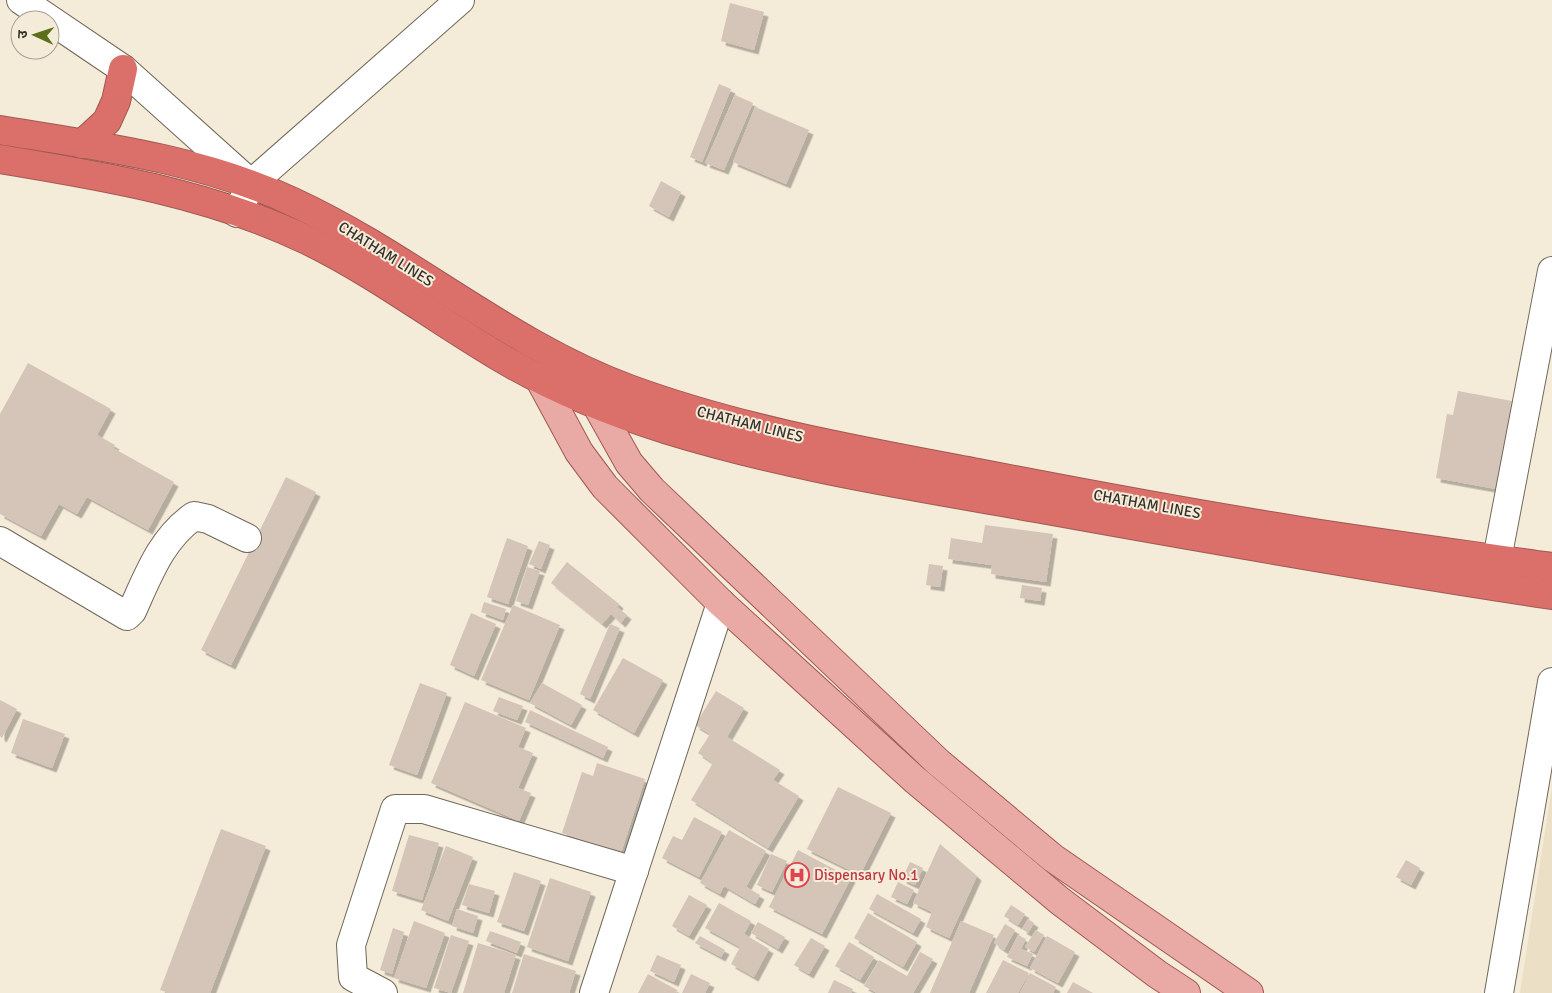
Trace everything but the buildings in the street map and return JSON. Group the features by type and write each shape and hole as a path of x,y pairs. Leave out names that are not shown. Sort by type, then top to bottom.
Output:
{"highway":[{"path":"82,144 107,121 116,100 123,69"},
{"name":"CHATHAM LINES","path":"0,130 153,157 251,184 292,201 342,226 527,342 568,364 629,389 707,415 834,446 1117,500 1301,531 1552,567"},
{"name":"CHATHAM LINES","path":"0,159 93,175 181,194 306,239 386,284 511,363 539,378 573,395 667,430 790,462 1261,549 1552,594"}],"main road":[{"path":"539,378 579,452 605,487 721,603 936,797 1067,907 1157,974 1186,993"},
{"path":"596,404 629,463 652,490 938,763 1053,858 1249,993"}],"street":[{"path":"21,0 123,69 251,184"},
{"path":"237,213 251,184 460,0"},
{"path":"1497,559 1547,322 1552,271"},
{"path":"0,541 127,616 132,611 164,545 182,524 194,516 208,519 247,538"},
{"path":"594,993 721,603"},
{"path":"1499,993 1552,682"},
{"path":"383,993 353,977 351,945 395,809 424,809 634,871"}],"shaded area":[{"path":"1552,787 1552,993 1520,993"}],"place":[{"name":"Dispensary No.1","path":"797,875"}]}
